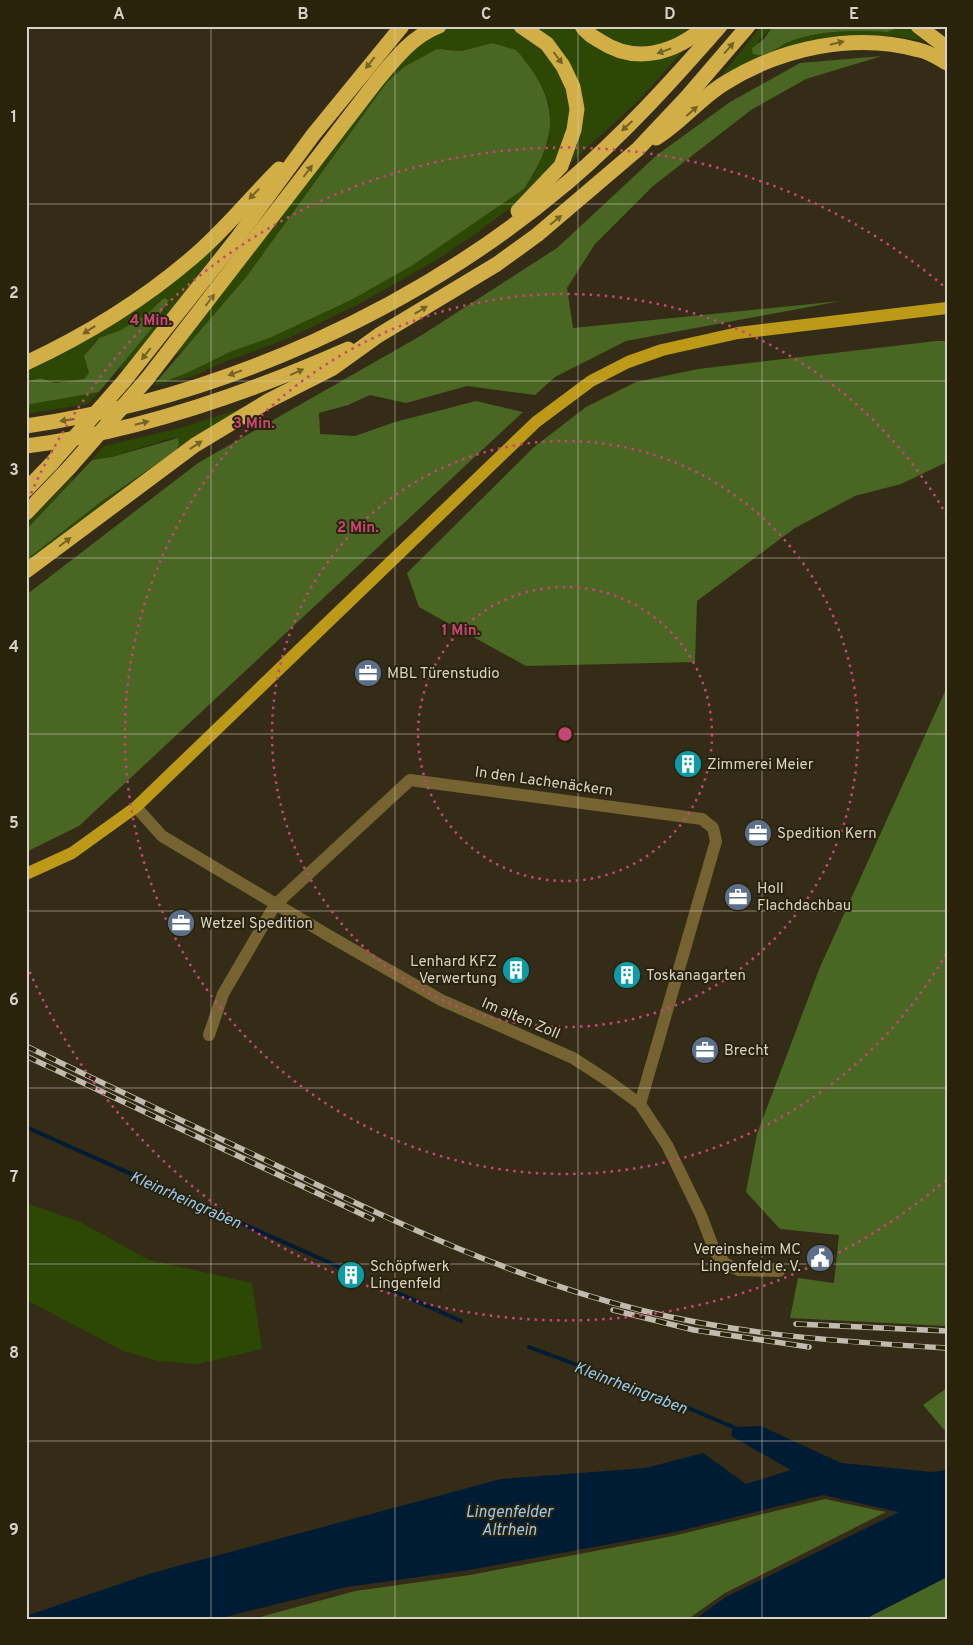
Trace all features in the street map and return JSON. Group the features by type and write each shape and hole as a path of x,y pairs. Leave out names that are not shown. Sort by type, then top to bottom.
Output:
{"highway":[{"path":"26,490 124,381 238,237 313,135 402,26"},
{"path":"26,513 69,468 147,380 400,53 431,29 439,26"},
{"path":"483,246 561,166 574,130 577,109 573,87 564,66 547,44 522,26"},
{"path":"582,26 585,32 610,48 629,54 660,53 690,40 706,26"},
{"path":"26,426 76,419 134,406 199,386 280,357 414,290 483,246 568,183 663,92 720,26"},
{"path":"26,571 195,445 268,401 333,368 379,335 497,264 529,241 576,204 638,149 688,96 748,26"},
{"path":"918,26 947,48"},
{"path":"638,149 670,129 724,83 778,58 843,42 874,42 920,50 947,63"},
{"path":"26,363 79,336 150,291 195,256 313,135"},
{"path":"26,446 65,441 156,419 278,380 379,335"}],"main road":[{"path":"26,874 72,853 136,807 536,422 591,381 628,362 698,341 738,333 947,308"}],"street":[{"name":"In den Lachenäckern","path":"209,1035 223,994 275,905 410,780 702,819 713,828 716,841 640,1104"},
{"name":"Im alten Zoll","path":"136,807 162,836 275,905 441,1000 573,1058 640,1104 667,1145 701,1215 715,1252 726,1264 740,1270 779,1271"}],"green space":[{"path":"452,26 506,26 524,34 550,55 565,82 569,99 570,124 557,163 517,203 478,232 443,256 361,303 291,337 214,366 194,376 153,386 157,381 167,381 187,373 230,352 272,337 353,299 413,265 524,189 534,174 549,141 550,107 544,90 525,60 493,43 462,51 446,49 424,57 404,67 387,82 247,276 198,335 178,355 175,353 381,82 421,43"},
{"path":"535,26 574,26 597,47 610,54 624,58 637,60 652,59 682,52 638,101 568,165 577,148 580,135 577,80 561,51"},
{"path":"588,26 620,26 633,30 658,26 699,26 669,45 627,49"},
{"path":"761,26 773,26 758,42 757,55 813,35 850,31 887,32 893,30 896,26 905,26 924,41 893,36 850,36 718,80"},
{"path":"773,26 896,26 893,30 887,32 850,31 812,35 789,42 763,55 753,54 752,48 764,39"},
{"path":"492,43 516,50 541,85 547,101 550,118 549,134 536,169 524,189 413,265 353,299 272,337 230,352 187,373 166,381 157,381 247,276 387,82 404,67 437,49 462,51"},
{"path":"882,56 806,79 751,110 653,186 595,244 567,288 573,328 841,301 626,341 555,377 535,395 467,386 406,403 370,395 348,405 319,413 320,434 355,436 395,422 476,401 523,412 79,826 26,852 26,595 198,463 422,335 557,248 657,155 730,102 800,63"},
{"path":"227,235 171,312 122,370 119,368 153,327 167,305 164,298 148,313 121,330 96,340 89,349 85,360 89,373 84,379 55,383 40,378 26,382 26,369"},
{"path":"164,298 169,300 153,327 99,392 26,405 26,382 40,378 55,383 84,379 89,373 84,356 99,338 121,330 148,313"},
{"path":"947,341 947,462 901,484 855,496 795,528 697,601 695,662 526,666 419,607 407,573 534,447 586,407 636,382 698,369"},
{"path":"99,392 88,404 26,414 26,405"},
{"path":"243,408 26,564 26,560 102,501 171,454 175,437 111,457 92,460 104,446 180,428"},
{"path":"178,438 179,444 176,451 102,501 26,560 26,530 92,460 112,457"},
{"path":"72,477 74,479 26,530 26,525"},
{"path":"947,687 947,1326 790,1318 798,1278 834,1283 839,1235 780,1229 746,1192 757,1134 820,967"},
{"path":"26,1203 80,1222 149,1260 252,1283 262,1349 197,1364 158,1361 124,1351 26,1300"},
{"path":"947,1388 947,1433 923,1405"},
{"path":"825,1499 886,1512 725,1593 688,1619 253,1619 355,1591 470,1575 673,1536"},
{"path":"947,1577 947,1619 865,1619"}],"water":[{"name":"Lingenfelder Altrhein","path":"761,1426 841,1463 932,1472 947,1470 947,1577 865,1619 695,1619 726,1597 899,1512 823,1495 675,1532 469,1570 346,1587 217,1619 26,1619 26,1616 152,1573 501,1479 646,1468 703,1453 746,1484 791,1470 731,1436 733,1427"}],"waterway":[{"name":"Kleinrheingraben","path":"26,1127 346,1270"},
{"name":"Kleinrheingraben","path":"380,1285 461,1321"},
{"name":"Kleinrheingraben","path":"529,1347 660,1396 733,1427"}],"railway":[{"path":"26,1046 414,1230 548,1283 640,1310 716,1326 831,1340 947,1348"},
{"path":"26,1056 372,1219"},
{"path":"613,1310 694,1330 809,1347"},
{"path":"796,1324 947,1331"}],"place":[{"name":"MBL Türenstudio","path":"368,673"},
{"name":"Zimmerei Meier","path":"688,764"},
{"name":"Spedition Kern","path":"758,833"},
{"name":"Holl Flachdachbau","path":"738,897"},
{"name":"Wetzel Spedition","path":"181,923"},
{"name":"Lenhard KFZ Verwertung","path":"516,970"},
{"name":"Toskanagarten","path":"627,975"},
{"name":"Brecht","path":"705,1050"},
{"name":"Vereinsheim MC Lingenfeld e. V.","path":"820,1258"},
{"name":"Schöpfwerk Lingenfeld","path":"351,1275"}]}
